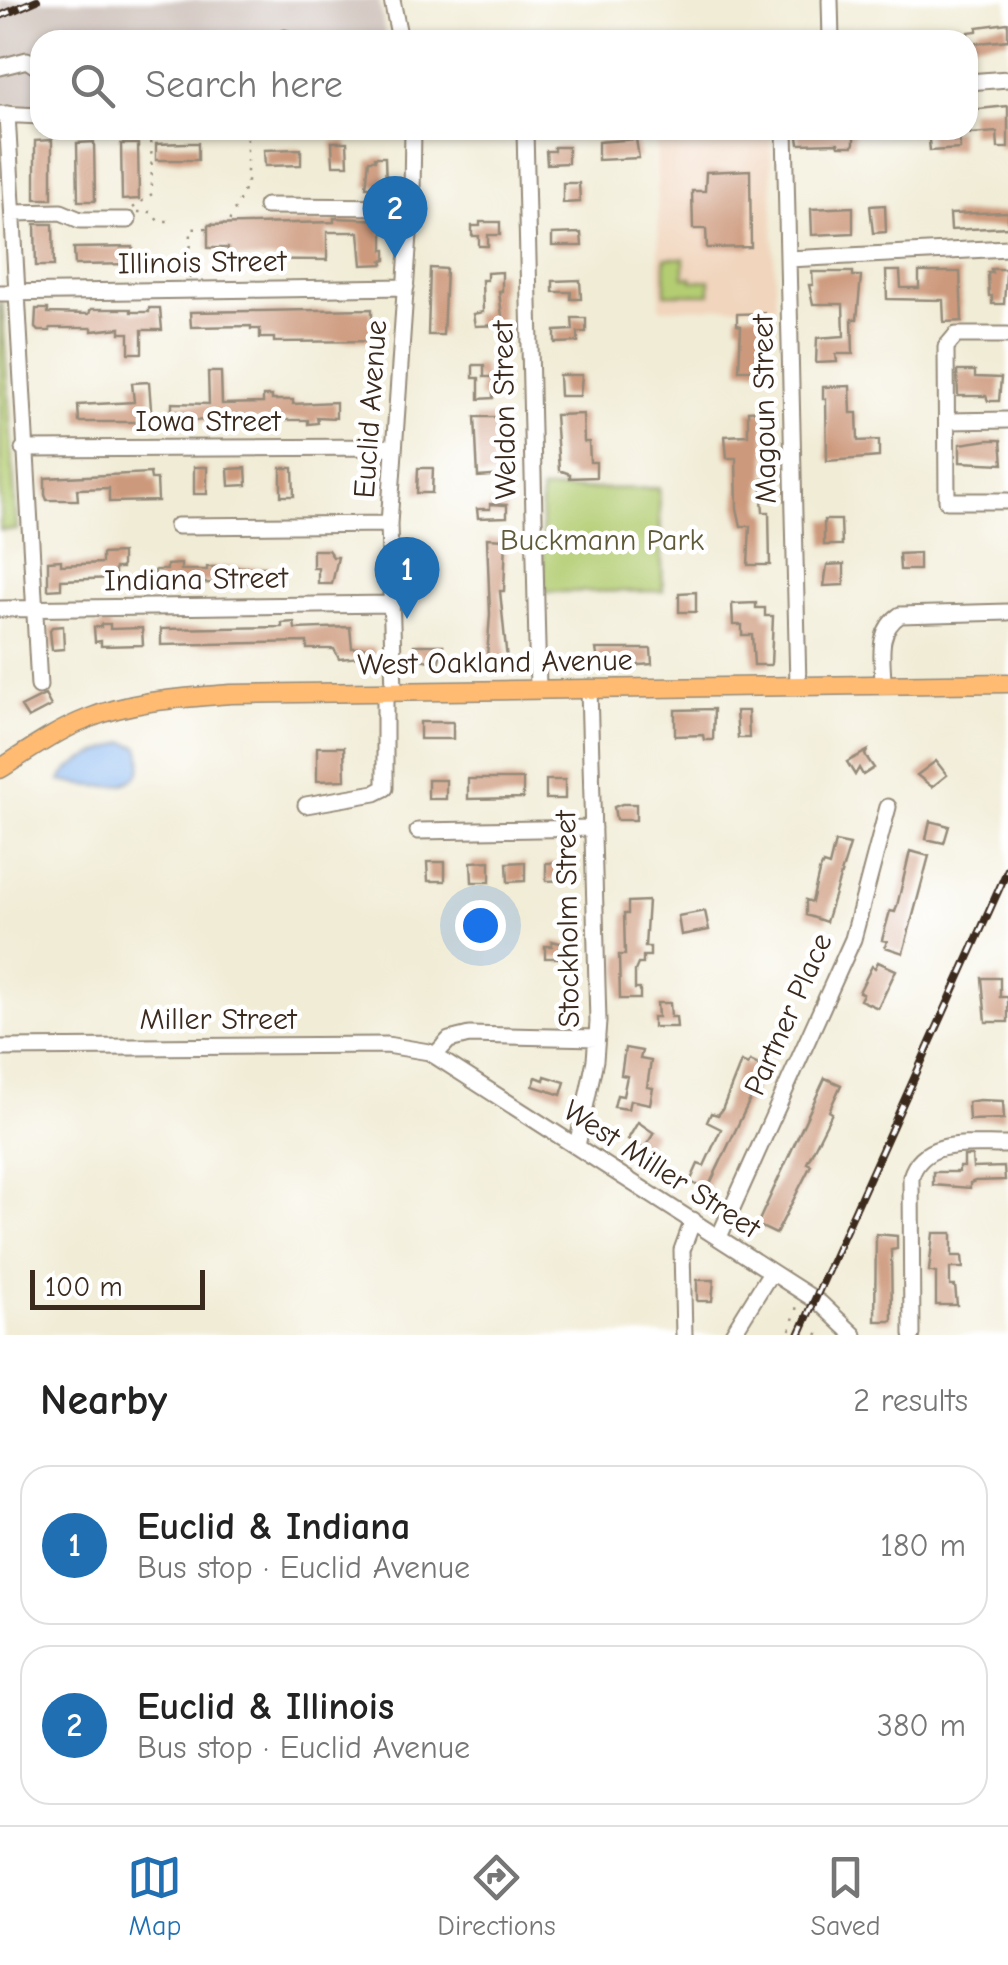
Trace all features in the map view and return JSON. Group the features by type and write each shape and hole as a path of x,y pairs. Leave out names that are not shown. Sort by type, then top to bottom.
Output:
{"main road":[{"name":"West Oakland Avenue","path":"0,768 56,734 125,706 232,694 1008,683"}],"street":[{"path":"392,0 398,30"},
{"path":"830,0 831,30"},
{"path":"0,67 30,62"},
{"path":"978,81 1008,78"},
{"path":"30,115 4,114 13,213 8,293 24,450 39,686"},
{"name":"Euclid Avenue","path":"306,805 384,788 392,604 389,524 413,140"},
{"name":"Weldon Street","path":"525,140 538,689"},
{"name":"Magoun Street","path":"785,140 798,686"},
{"path":"266,206 411,207"},
{"path":"13,213 61,212 80,220 128,220"},
{"path":"788,259 1008,248"},
{"name":"Illinois Street","path":"8,293 406,286"},
{"path":"1008,335 956,335 946,347 947,501 1008,500"},
{"path":"948,421 1008,420"},
{"name":"Iowa Street","path":"24,450 394,446"},
{"path":"177,526 389,524"},
{"name":"Indiana Street","path":"0,610 392,604"},
{"path":"884,685 882,636 900,615 1008,612"},
{"name":"Stockholm Street","path":"577,1146 589,1098 597,1038 589,688"},
{"name":"Partner Place","path":"719,1237 852,939 888,807"},
{"path":"418,831 592,828"},
{"path":"435,1055 449,1040 469,1035 597,1038"},
{"name":"Miller Street","path":"0,1048 387,1045 435,1055"},
{"name":"West Miller Street","path":"435,1055 800,1290 832,1312 854,1335"},
{"path":"912,1335 911,1177 917,1160 947,1147 1008,1145"},
{"path":"684,1335 682,1250 693,1220"},
{"path":"732,1335 771,1272"}],"path":[{"path":"151,140 152,194 131,212 151,212 158,221 172,221"},
{"path":"190,290 191,229 228,224 247,184 247,140"},
{"path":"790,1330 800,1290"}],"shaded area":[{"path":"0,0 379,0 384,30 30,30 30,106 0,105"},
{"path":"656,140 770,140 776,306 660,309"}],"green space":[{"path":"665,258 684,258 684,277 692,277 692,281 710,280 710,294 665,294"},
{"path":"2,302 17,530 0,530"},
{"name":"Buckmann Park","path":"659,488 663,591 544,592 541,490"}],"water":[{"path":"125,742 139,747 141,763 138,775 129,782 102,786 60,781 80,762"}],"building":[{"path":"1008,23 1008,40 978,43 977,27"},
{"path":"1008,106 1008,148 998,148 997,132 978,133 978,109"},
{"path":"52,140 52,199 35,199 35,141"},
{"path":"636,140 639,158 598,160 598,142"},
{"path":"798,140 854,140 853,146 799,144"},
{"path":"929,140 960,140 960,149 930,151"},
{"path":"94,142 95,201 78,201 77,143"},
{"path":"332,142 347,142 348,165 333,165"},
{"path":"198,143 198,160 156,160 156,144"},
{"path":"121,144 138,144 139,199 122,200"},
{"path":"554,147 568,147 568,163 547,164 546,151 554,151"},
{"path":"301,149 301,165 265,166 264,150"},
{"path":"385,157 386,187 366,187 369,160"},
{"path":"750,170 751,247 707,248 706,229 693,229 692,191 705,191 706,172"},
{"path":"563,183 579,183 580,202 563,203"},
{"path":"885,205 886,232 873,233 870,206"},
{"path":"853,207 853,233 812,235 811,209"},
{"path":"1008,212 1008,227 951,230 950,214"},
{"path":"334,218 383,220 383,264 362,265 359,232 327,232 327,260 228,259 228,248 208,248 208,225 334,222"},
{"path":"480,222 500,222 500,235 488,235 488,246 479,246 479,236 472,236 472,226 480,226"},
{"path":"35,224 53,224 54,266 36,266"},
{"path":"581,233 582,246 552,246 552,234"},
{"path":"133,247 133,264 75,265 74,248"},
{"path":"430,268 446,269 443,335 428,335"},
{"path":"991,269 1004,269 1006,273 1004,304 992,304 989,296"},
{"path":"886,271 900,271 901,288 919,288 919,272 960,272 962,321 944,322 943,300 887,299"},
{"path":"502,272 499,291 503,325 475,326 473,314 483,312 482,280 487,280 487,273"},
{"path":"812,272 853,272 853,276 861,276 857,319 852,319 853,354 836,354 837,362 816,363 817,338 844,336 843,304 813,304 809,285 813,285"},
{"path":"580,280 581,299 571,299 571,292 553,292 553,281"},
{"path":"149,308 160,308 162,330 142,330 142,353 129,353 129,333 120,333 120,328 35,328 36,309 89,314 91,309 149,312"},
{"path":"372,309 372,341 274,342 274,338 260,338 260,329 251,326 191,327 190,312"},
{"path":"764,313 761,357 766,357 766,370 739,370 741,326 737,325 737,314"},
{"path":"572,318 586,318 586,332 578,332 578,342 555,343 555,331 573,330"},
{"path":"473,365 484,365 484,377 499,377 499,393 493,393 493,398 479,399 479,378 473,378"},
{"path":"957,371 975,371 975,377 1001,378 999,401 988,401 986,396 958,396"},
{"path":"208,372 221,372 222,404 263,403 263,396 293,400 293,404 336,402 336,418 317,417 318,423 308,424 308,420 213,420 172,425 172,403 209,404"},
{"path":"559,375 582,375 580,396 560,396"},
{"path":"149,382 152,422 79,422 78,405 134,402 132,383"},
{"path":"850,386 851,413 857,413 858,441 879,440 879,457 827,461 823,387"},
{"path":"764,410 766,461 762,499 763,512 769,512 770,565 748,565 750,526 741,526 736,458 727,458 725,436 748,435 748,411"},
{"path":"583,414 584,442 589,442 590,462 596,462 596,477 570,478 570,474 559,470 555,415"},
{"path":"475,417 504,417 506,475 478,477"},
{"path":"1001,440 1003,464 960,462 960,444"},
{"path":"194,467 207,467 207,494 194,494"},
{"path":"246,468 247,485 229,486 228,469"},
{"path":"281,468 293,468 294,496 281,496"},
{"path":"418,468 433,468 432,493 417,493"},
{"path":"150,473 151,479 157,479 158,501 109,502 109,488 77,489 78,500 47,500 45,495 45,478"},
{"path":"490,504 507,505 507,517 478,518 477,509 490,509"},
{"path":"824,520 841,520 842,545 824,545"},
{"path":"487,538 506,539 504,591 500,591 507,660 492,661 492,657 487,657"},
{"path":"313,550 328,550 338,557 332,584 318,584"},
{"path":"122,553 122,568 115,568 115,578 61,580 61,589 48,590 48,561 61,560 61,565 102,563 102,554"},
{"path":"919,553 919,570 900,570 899,554"},
{"path":"181,564 181,570 279,567 279,582 155,584 155,570"},
{"path":"844,564 844,585 824,586 827,565"},
{"path":"696,592 696,612 679,612 679,593"},
{"path":"756,603 756,608 765,608 765,616 773,616 771,665 754,665 752,635 742,635 742,625 733,625 732,604"},
{"path":"294,622 295,629 350,627 352,648 374,647 375,663 361,664 361,657 339,659 334,649 307,649 307,642 161,645 161,629 282,627 282,623"},
{"path":"110,624 110,629 142,628 143,645 101,646 101,641 95,642 94,627"},
{"path":"63,626 64,649 52,650 50,630"},
{"path":"414,645 443,645 438,663 420,659"},
{"path":"596,649 651,649 652,664 599,668"},
{"path":"45,695 51,706 28,718 21,707"},
{"path":"714,709 713,740 704,740 703,735 675,736 675,710"},
{"path":"736,711 748,711 749,738 738,738"},
{"path":"420,722 453,722 453,739 420,739"},
{"path":"317,747 344,747 345,780 317,781"},
{"path":"867,751 865,755 874,768 863,775 859,768 855,775 847,762"},
{"path":"936,761 947,775 932,787 917,775"},
{"path":"468,779 523,779 523,798 468,799"},
{"path":"428,780 446,780 446,799 428,799"},
{"path":"546,780 565,780 565,799 546,799"},
{"path":"636,804 636,820 616,820 614,807"},
{"path":"930,821 949,826 944,843 926,839"},
{"path":"835,842 850,845 826,922 806,915 806,900 812,902 819,872 823,864 829,866"},
{"path":"910,851 929,856 903,953 885,947 887,941 882,940 890,911 895,912 897,906"},
{"path":"490,861 490,882 472,882 471,862"},
{"path":"427,862 445,862 445,881 428,881"},
{"path":"525,862 525,881 508,882 507,863"},
{"path":"546,863 568,863 569,880 546,881"},
{"path":"648,901 645,947 650,947 650,956 643,956 643,964 638,964 635,971 635,989 640,989 640,999 620,999 619,955 625,955 624,914 628,914 628,902"},
{"path":"705,911 709,930 681,935 678,916"},
{"path":"552,941 568,945 569,958 545,958 545,946 552,946"},
{"path":"878,962 896,970 878,1008 860,1000 863,994 859,992"},
{"path":"982,978 1000,978 1000,997 1008,997 1008,1022 986,1022"},
{"path":"657,1003 670,1003 677,1027 653,1027 653,1017 658,1017"},
{"path":"625,1048 642,1051 640,1059 651,1061 647,1087 653,1088 650,1104 630,1100 628,1109 614,1107 617,1095 623,1096 627,1076 621,1075"},
{"path":"750,1061 765,1068 707,1190 690,1182 698,1164 704,1166 721,1129 707,1122 711,1113 718,1115 722,1110 741,1062 748,1065"},
{"path":"545,1076 565,1082 561,1095 533,1086 536,1077 544,1080"},
{"path":"825,1078 841,1085 807,1163 811,1165 776,1234 757,1225"},
{"path":"1003,1101 1004,1119 969,1120 968,1102"},
{"path":"638,1122 654,1133 644,1149 628,1139"},
{"path":"964,1156 972,1156 973,1168 1004,1167 1005,1180 975,1181 970,1188 933,1185 933,1172 959,1172 959,1167 964,1167"},
{"path":"933,1233 952,1233 952,1256 962,1256 963,1268 950,1268 950,1286 955,1286 957,1305 936,1305 936,1273 929,1271"},
{"path":"876,1234 897,1236 897,1249 891,1250 892,1321 875,1321"},
{"path":"697,1280 714,1280 712,1301 697,1301"}],"railway":[{"path":"0,16 37,0"},
{"path":"799,1335 1008,869"}],"place":[{"name":"Euclid & Illinois","path":"395,258"},
{"name":"Euclid & Indiana","path":"407,619"}]}
